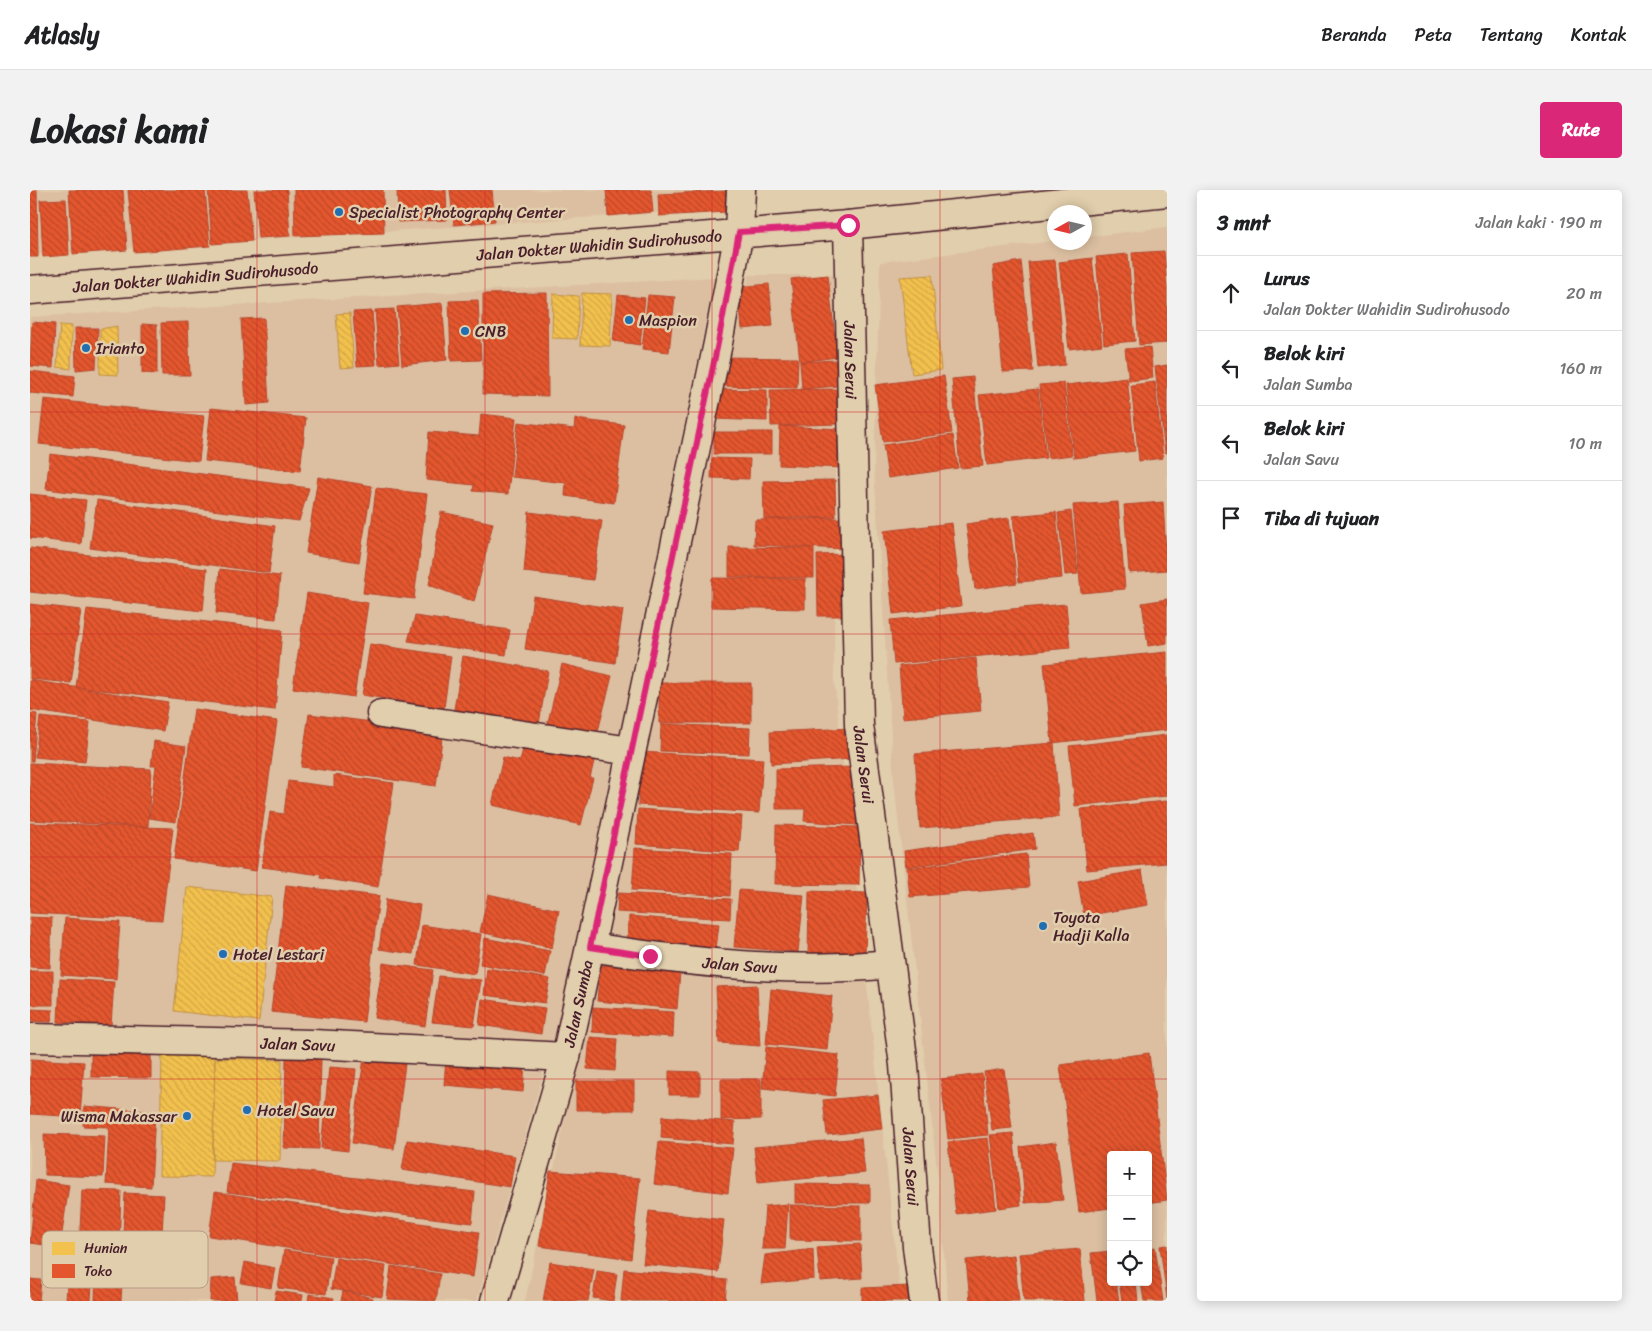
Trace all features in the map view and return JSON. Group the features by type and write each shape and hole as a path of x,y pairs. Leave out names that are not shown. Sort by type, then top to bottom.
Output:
{"street":[{"name":"Jalan Sumba","path":"495,1301 566,1057 718,343 739,232 741,190"},
{"name":"Jalan Dokter Wahidin Sudirohusodo","path":"30,290 739,232 848,225 1167,192"},
{"name":"Jalan Serui","path":"848,225 859,725 904,1065 918,1248 924,1301"},
{"path":"382,714 631,751"},
{"name":"Jalan Savu","path":"590,947 650,956 729,964 786,966 890,964"},
{"name":"Jalan Savu","path":"30,1038 313,1044 566,1057"}],"shaded area":[{"path":"30,190 716,190 716,209 30,255"},
{"path":"1167,227 1167,1301 948,1301 937,1170 894,782 874,468 880,262 1047,242 1047,250 1092,250 1092,236"},
{"path":"749,275 836,275 834,679 901,1301 525,1301"},
{"path":"715,277 562,1009 477,1301 30,1301 30,317"}],"building: Hunian":[{"path":"932,275 941,370 912,374 900,277"},
{"path":"582,293 612,294 610,346 580,345"},
{"path":"553,294 579,296 577,339 552,338"},
{"path":"350,313 354,367 340,368 336,314"},
{"path":"60,325 72,326 71,369 57,367"},
{"path":"117,326 118,375 100,374 100,329"},
{"name":"Hotel Lestari","path":"187,887 272,897 259,1021 174,1011"},
{"name":"Wisma Makassar","path":"162,1055 215,1057 212,1177 159,1176"},
{"name":"Hotel Savu","path":"215,1058 282,1060 280,1161 213,1160"}],"building: Toko":[{"path":"30,190 37,190 38,257 30,257"},
{"path":"69,190 123,190 127,250 73,254"},
{"path":"128,190 205,190 210,246 134,252"},
{"path":"208,190 247,190 252,241 212,244"},
{"path":"254,190 287,190 290,236 258,238"},
{"name":"Specialist Photography Center","path":"294,190 383,190 384,233 295,236"},
{"path":"397,190 446,190 447,220 398,222"},
{"path":"450,190 492,190 495,221 454,225"},
{"path":"606,190 651,190 653,212 608,216"},
{"path":"726,191 727,212 659,216 658,194"},
{"path":"66,199 69,255 43,257 40,200"},
{"path":"1164,251 1167,288 1167,343 1139,345 1132,253"},
{"path":"1128,254 1135,341 1104,344 1096,257"},
{"path":"1092,258 1102,345 1069,349 1059,262"},
{"path":"1055,260 1065,365 1038,368 1028,262"},
{"path":"1021,261 1033,371 1003,372 993,266"},
{"path":"828,275 837,357 800,362 791,279"},
{"path":"769,284 773,326 742,329 738,287"},
{"path":"547,293 548,396 483,394 483,294"},
{"name":"Maspion","path":"618,295 645,298 640,345 613,341"},
{"path":"648,295 675,297 669,352 642,349"},
{"name":"CNB","path":"478,300 481,360 451,361 449,301"},
{"path":"442,303 447,360 402,365 397,307"},
{"path":"394,309 399,363 379,365 375,310"},
{"path":"372,311 376,365 357,366 353,312"},
{"path":"264,318 269,403 246,405 241,319"},
{"path":"32,322 55,324 53,368 30,366"},
{"path":"188,322 190,375 162,375 161,323"},
{"path":"142,324 157,325 157,374 142,373"},
{"name":"Irianto","path":"75,328 98,328 96,368 76,370"},
{"path":"1150,347 1153,378 1129,381 1125,349"},
{"path":"722,357 798,358 797,388 721,386"},
{"path":"836,360 838,386 802,389 800,362"},
{"path":"1167,365 1167,453 1165,453 1155,367"},
{"path":"30,371 75,376 73,397 30,393"},
{"path":"944,376 952,433 883,442 875,385"},
{"path":"973,377 983,466 960,468 952,379"},
{"path":"1127,378 1135,451 1074,458 1066,385"},
{"path":"1155,382 1163,458 1139,461 1131,385"},
{"path":"1064,383 1072,455 1048,458 1039,385"},
{"path":"715,389 767,390 767,421 714,419"},
{"path":"837,389 838,424 771,426 770,390"},
{"path":"1038,389 1046,458 987,465 979,395"},
{"path":"44,399 204,416 199,461 39,444"},
{"path":"211,408 306,418 300,471 205,461"},
{"path":"481,414 516,418 508,494 473,491 474,485 426,480 429,432 479,436"},
{"path":"575,419 624,425 614,503 565,496 566,483 512,477 518,422 574,429"},
{"path":"780,426 843,429 842,468 779,465"},
{"path":"714,432 772,432 772,454 714,454"},
{"path":"953,435 958,468 888,478 883,445"},
{"path":"50,454 309,488 299,521 46,489"},
{"path":"712,458 750,459 749,479 711,478"},
{"path":"318,477 372,486 359,562 306,553"},
{"path":"835,480 836,517 764,519 763,481"},
{"path":"376,488 427,494 414,599 363,593"},
{"path":"30,494 86,500 81,544 30,538"},
{"path":"97,500 275,526 269,573 90,548"},
{"path":"1118,502 1125,589 1081,593 1073,505"},
{"path":"1163,502 1167,570 1129,573 1124,505"},
{"path":"1071,511 1078,574 1065,575 1058,513"},
{"path":"441,512 493,523 474,602 429,585"},
{"path":"529,512 602,521 593,580 524,572"},
{"path":"1056,512 1062,578 1019,582 1013,516"},
{"path":"844,518 845,549 754,545 755,520"},
{"path":"1009,518 1017,583 975,589 966,524"},
{"path":"952,523 961,606 893,614 884,531"},
{"path":"729,547 814,548 814,578 729,577"},
{"path":"30,548 207,569 203,611 30,592"},
{"path":"844,554 845,616 818,616 817,555"},
{"path":"220,569 280,576 276,619 216,613"},
{"path":"712,578 805,579 805,609 711,607"},
{"path":"307,593 368,603 354,697 293,688"},
{"path":"533,596 623,610 615,663 525,649"},
{"path":"1167,599 1167,643 1148,646 1142,603"},
{"path":"30,604 81,610 71,683 30,679"},
{"path":"1066,604 1070,648 894,664 890,620"},
{"path":"87,609 282,630 275,710 76,687"},
{"path":"415,616 510,630 506,655 408,641"},
{"path":"370,644 451,656 444,708 362,695"},
{"path":"1167,652 1167,730 1052,743 1044,664"},
{"path":"463,656 548,671 538,730 453,715"},
{"path":"976,658 981,711 903,718 899,666"},
{"path":"562,664 612,676 595,743 546,730"},
{"path":"30,680 168,702 163,731 30,710"},
{"path":"659,683 751,683 751,723 659,723"},
{"path":"194,709 277,721 256,871 174,859"},
{"path":"30,713 37,714 33,761 30,761"},
{"path":"309,714 443,731 436,786 301,767"},
{"path":"40,717 90,722 85,762 35,757"},
{"path":"661,724 750,728 749,754 660,751"},
{"path":"852,728 853,759 771,764 770,732"},
{"path":"1167,735 1167,796 1075,806 1069,746"},
{"path":"526,737 596,753 590,778 593,778 581,825 492,805 503,757 520,761"},
{"path":"154,741 186,746 176,822 149,818 156,766 151,766"},
{"path":"1054,743 1059,817 920,828 915,754"},
{"path":"641,752 763,759 759,813 638,805"},
{"path":"30,763 151,769 148,827 30,820"},
{"path":"853,767 857,825 804,821 805,809 776,809 776,769"},
{"path":"334,775 394,783 378,887 320,878 321,875 262,867 270,812 284,814 288,781 334,787"},
{"path":"1167,801 1167,863 1087,870 1081,809"},
{"path":"638,809 742,816 739,852 636,844"},
{"path":"30,823 173,828 162,920 30,913"},
{"path":"776,825 860,827 859,885 775,884"},
{"path":"1033,833 1035,849 906,867 904,851"},
{"path":"635,848 732,854 730,896 632,890"},
{"path":"1026,854 1029,887 910,897 907,868"},
{"path":"1142,870 1148,905 1084,916 1078,881"},
{"path":"286,885 379,896 364,1022 271,1012"},
{"path":"739,890 804,895 798,952 734,947"},
{"path":"809,891 867,893 865,957 808,955"},
{"path":"618,893 731,899 730,919 617,912"},
{"path":"488,894 559,910 552,948 480,932"},
{"path":"386,899 420,905 413,954 379,949"},
{"path":"629,916 719,924 716,949 627,941"},
{"path":"30,917 52,918 50,968 30,967"},
{"path":"65,918 120,922 116,979 61,975"},
{"path":"422,925 481,934 475,974 417,965"},
{"path":"485,938 550,951 545,976 480,964"},
{"path":"383,963 433,970 425,1026 374,1018"},
{"path":"600,965 680,972 677,1009 597,1001"},
{"path":"487,968 550,979 545,1003 484,995"},
{"path":"30,971 53,971 53,1005 30,1005"},
{"path":"439,976 481,980 474,1026 432,1022"},
{"path":"60,979 114,982 111,1025 58,1022"},
{"path":"757,985 760,1046 719,1043 716,987"},
{"path":"771,989 832,996 827,1050 766,1044"},
{"path":"482,999 545,1008 541,1034 479,1025"},
{"path":"593,1007 674,1012 673,1037 592,1032"},
{"path":"30,1009 53,1010 51,1022 30,1021"},
{"path":"590,1037 617,1039 615,1071 587,1069"},
{"path":"766,1047 839,1055 835,1096 762,1088"},
{"path":"91,1049 151,1050 151,1078 91,1077"},
{"path":"1149,1053 1167,1200 1152,1202 1152,1151 1107,1151 1107,1208 1079,1212 1060,1065"},
{"path":"446,1057 525,1064 523,1092 444,1085"},
{"path":"286,1058 321,1059 319,1149 284,1148"},
{"path":"364,1058 405,1064 394,1149 352,1143"},
{"path":"31,1059 84,1062 80,1117 30,1114"},
{"path":"329,1067 356,1069 348,1151 321,1148"},
{"path":"1004,1069 1012,1128 992,1130 984,1072"},
{"path":"669,1071 700,1072 700,1095 669,1095"},
{"path":"982,1074 988,1135 948,1139 941,1079"},
{"path":"721,1079 761,1079 761,1119 721,1120"},
{"path":"576,1081 634,1081 634,1110 576,1110"},
{"path":"878,1095 882,1129 827,1135 823,1100"},
{"path":"84,1106 155,1112 151,1187 106,1184 109,1127 83,1126"},
{"path":"662,1116 735,1122 733,1144 661,1138"},
{"path":"1013,1133 1021,1205 999,1208 990,1135"},
{"path":"44,1134 105,1136 103,1177 45,1175"},
{"path":"861,1138 865,1173 758,1183 754,1147"},
{"path":"988,1138 996,1209 956,1214 948,1142"},
{"path":"407,1140 515,1156 510,1187 402,1170"},
{"path":"659,1142 733,1148 728,1193 654,1184"},
{"path":"1056,1142 1063,1200 1025,1203 1020,1147"},
{"path":"231,1163 475,1192 472,1223 227,1192"},
{"path":"550,1171 640,1178 631,1259 539,1246"},
{"path":"36,1180 69,1185 62,1231 42,1231 42,1245 30,1243"},
{"path":"795,1184 870,1185 870,1203 795,1203"},
{"path":"82,1190 121,1191 120,1231 80,1231"},
{"path":"215,1192 479,1232 473,1277 209,1236"},
{"path":"125,1193 164,1195 162,1231 123,1231"},
{"path":"788,1204 785,1249 762,1249 765,1206"},
{"path":"790,1205 861,1206 861,1241 790,1240"},
{"path":"649,1211 724,1220 718,1272 643,1264"},
{"path":"860,1244 862,1278 820,1281 817,1247"},
{"path":"1167,1245 1167,1299 1160,1246"},
{"path":"1155,1247 1163,1301 1144,1301 1142,1286 1152,1286 1152,1248"},
{"path":"813,1249 814,1279 761,1284 765,1255"},
{"path":"1080,1249 1085,1301 1024,1301 1019,1254"},
{"path":"284,1250 331,1257 326,1294 278,1288"},
{"path":"1107,1251 1107,1286 1117,1286 1119,1301 1097,1301 1091,1253"},
{"path":"1014,1255 1019,1301 970,1301 966,1260"},
{"path":"336,1258 386,1266 382,1297 331,1289"},
{"path":"245,1262 275,1268 271,1288 241,1283"},
{"path":"550,1262 594,1269 588,1301 543,1301"},
{"path":"391,1266 440,1274 436,1301 387,1299"},
{"path":"624,1269 727,1280 725,1301 621,1301"},
{"path":"597,1271 617,1274 613,1301 593,1298"},
{"path":"235,1277 237,1301 210,1301 211,1279"},
{"path":"30,1279 41,1280 39,1301 30,1301"},
{"path":"909,1286 910,1301 862,1301 862,1288"},
{"path":"1120,1286 1136,1286 1138,1301 1122,1301"},
{"path":"67,1288 92,1288 91,1301 66,1301"},
{"path":"95,1288 122,1288 121,1301 95,1301"},
{"path":"276,1291 303,1295 302,1301 274,1301"},
{"path":"343,1291 373,1298 372,1301 341,1301"},
{"path":"309,1294 334,1298 333,1301 308,1301"}],"place":[{"name":"Specialist Photography Center","path":"339,212"},
{"name":"Maspion","path":"629,320"},
{"name":"CNB","path":"465,331"},
{"name":"Irianto","path":"86,348"},
{"name":"Toyota Hadji Kalla","path":"1043,926"},
{"name":"Hotel Lestari","path":"223,954"},
{"name":"Hotel Savu","path":"247,1110"},
{"name":"Wisma Makassar","path":"187,1116"}],"route":[{"path":"650,956 590,947 718,343 739,232 848,225"}]}
